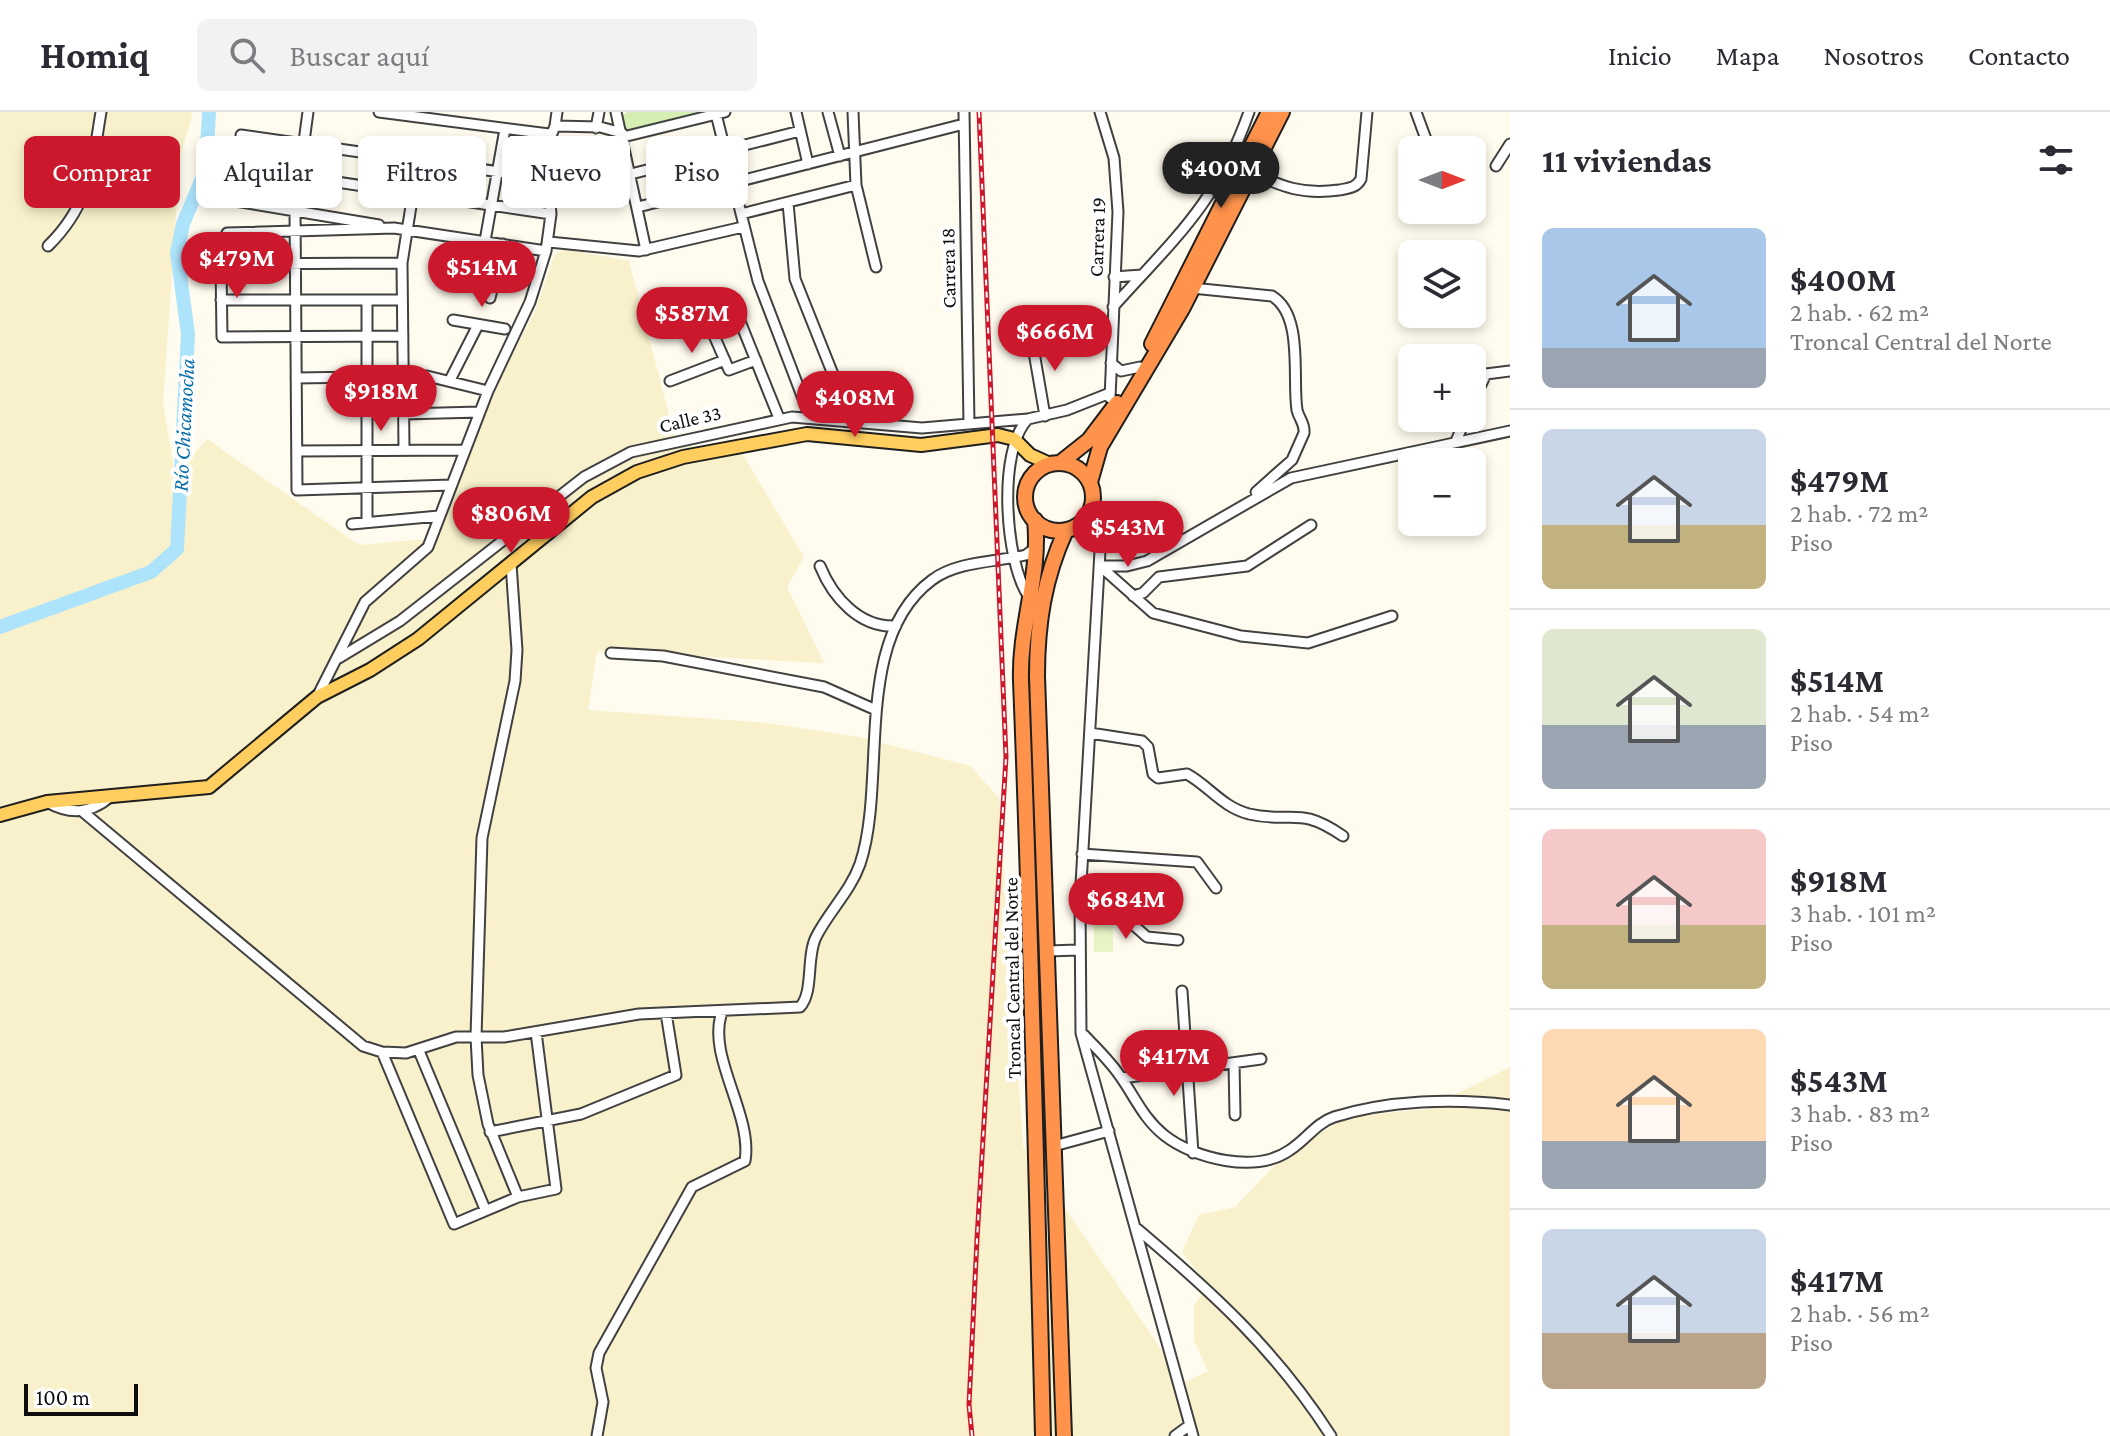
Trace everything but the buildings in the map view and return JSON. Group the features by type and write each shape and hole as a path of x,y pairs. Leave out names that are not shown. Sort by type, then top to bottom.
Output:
{"highway":[{"path":"1269,112 1140,367 1083,447 1038,471 1027,488 1026,501 1035,520 1049,529 1070,528 1090,510 1093,496 1090,482 1100,447 1142,381 1282,112"},
{"path":"1055,464 1075,467 1090,482"},
{"name":"Troncal Central del Norte","path":"1035,520 1037,547 1021,675 1029,846 1043,1436"},
{"name":"Troncal Central del Norte","path":"1064,1436 1037,636 1048,575 1070,528"}],"main road":[{"path":"0,815 47,802 209,787 317,697 418,639 614,481 683,457 807,434 921,445 992,435 1014,439 1030,455 1055,464"}],"street":[{"path":"48,246 73,214 89,185 101,112"},
{"path":"305,136 308,112"},
{"path":"379,112 505,129 598,127 622,135 720,113 723,136"},
{"path":"550,136 557,112"},
{"path":"598,127 599,112"},
{"path":"598,127 616,112 646,250"},
{"path":"796,112 808,164"},
{"path":"828,112 840,156"},
{"path":"853,112 856,185 876,267"},
{"name":"Carrera 18","path":"964,112 969,424"},
{"name":"Carrera 19","path":"1100,112 1117,178 1109,413"},
{"path":"1113,307 1207,202 1238,145 1249,112"},
{"path":"1251,172 1306,193 1352,188 1361,179 1367,112"},
{"path":"1416,112 1425,136"},
{"path":"748,179 964,124"},
{"path":"485,241 505,129"},
{"path":"748,144 800,131"},
{"path":"241,135 248,136"},
{"path":"1496,166 1510,144"},
{"path":"486,170 502,173"},
{"path":"631,174 646,170"},
{"path":"741,214 856,185"},
{"path":"788,203 795,279 852,422"},
{"path":"486,204 551,214"},
{"path":"638,207 646,205"},
{"path":"394,228 295,208 297,490 451,485"},
{"path":"404,449 402,263 410,208"},
{"path":"317,697 365,602 428,547 488,391 530,302 547,247 551,208"},
{"path":"740,208 758,281 810,417"},
{"path":"227,233 394,228 503,244 625,252 743,227"},
{"path":"490,298 503,244"},
{"path":"402,263 221,264 221,300 222,337 403,336"},
{"path":"1114,277 1142,275"},
{"path":"1192,288 1276,298 1294,341 1297,408 1305,426 1302,443 1292,460 1240,507"},
{"path":"731,299 779,418"},
{"path":"221,300 402,300"},
{"path":"367,300 367,522"},
{"path":"703,310 729,370 756,360"},
{"path":"453,320 505,329"},
{"path":"450,380 478,325"},
{"path":"1031,335 1045,416"},
{"path":"670,381 725,360"},
{"path":"1111,363 1128,372 1140,367"},
{"path":"1486,376 1488,372 1510,371"},
{"path":"296,378 403,376 450,380 488,391"},
{"name":"Calle 33","path":"339,658 400,621 605,464 631,452 779,418 810,417 922,428 1028,419 1110,393"},
{"path":"403,414 480,412"},
{"path":"1028,419 1014,439 1010,475 1012,558 1018,578 1029,597"},
{"path":"1100,566 1127,566 1147,561 1291,478 1510,431"},
{"path":"1456,441 1460,432"},
{"path":"297,451 465,450"},
{"path":"1090,510 1099,538 1100,566 1078,950 1081,1033 1193,1436"},
{"path":"352,524 439,516"},
{"path":"1133,596 1146,591 1159,577 1247,566 1311,525"},
{"path":"1070,528 1099,538"},
{"path":"47,802 58,808 82,811 363,1046 382,1052 419,1051 456,1037 536,1032 666,1013 800,1007 804,1003 812,946 845,897 863,852 876,710 896,626 923,588 939,575 1012,558 1037,547"},
{"path":"511,564 517,650 512,694 482,838 476,1037 478,1075 490,1132 518,1197"},
{"path":"820,566 836,593 857,616 871,625 896,626"},
{"path":"1100,566 1153,613 1211,630 1291,643 1320,640 1392,616"},
{"path":"611,653 663,656 824,687 876,710"},
{"path":"1090,733 1142,741 1148,747 1153,774 1158,778 1187,774 1229,806 1249,814 1313,817 1343,836"},
{"path":"82,811 110,797"},
{"path":"1082,854 1197,862 1216,888"},
{"path":"1080,902 1121,914 1147,937 1178,940"},
{"path":"1048,951 1078,950"},
{"path":"1182,991 1190,1070 1193,1153"},
{"path":"597,1436 603,1402 596,1368 599,1353 692,1187 745,1161 732,1085 718,1040 722,1012"},
{"path":"490,1132 548,1123 613,1103 676,1075 666,1013"},
{"path":"382,1052 454,1224 518,1197 556,1189 536,1032"},
{"path":"1081,1033 1110,1062 1150,1123 1193,1153 1235,1162 1285,1153 1325,1120 1367,1109 1439,1102 1510,1105"},
{"path":"419,1051 485,1209"},
{"path":"1122,1078 1261,1059"},
{"path":"1091,1069 1110,1062"},
{"path":"1234,1063 1235,1115"},
{"path":"1054,1146 1109,1131"},
{"path":"1135,1227 1254,1333 1309,1402 1331,1436"},
{"path":"1175,1436 1190,1425"}],"shaded area":[{"path":"0,112 193,112 180,157 180,136 24,136 24,208 176,208 163,403 175,475 207,439 359,545 437,538 499,377 534,314 554,256 564,249 629,261 677,446 739,448 804,557 787,587 824,663 597,651 588,710 767,723 859,737 970,766 999,798 1023,1146 1184,1383 1208,1371 1194,1340 1194,1305 1208,1285 1182,1252 1199,1215 1235,1207 1287,1153 1347,1117 1427,1109 1510,1067 1510,1436 0,1436"}],"green space":[{"path":"628,112 700,112 626,132 622,115"},
{"path":"1094,915 1113,915 1113,952 1094,952"}],"waterway":[{"name":"Río Chicamocha","path":"0,627 151,572 177,549 188,334 177,253 183,224 206,169 209,112"}],"railway":[{"path":"972,1436 969,1405 977,1239 1006,757 979,112"}]}
